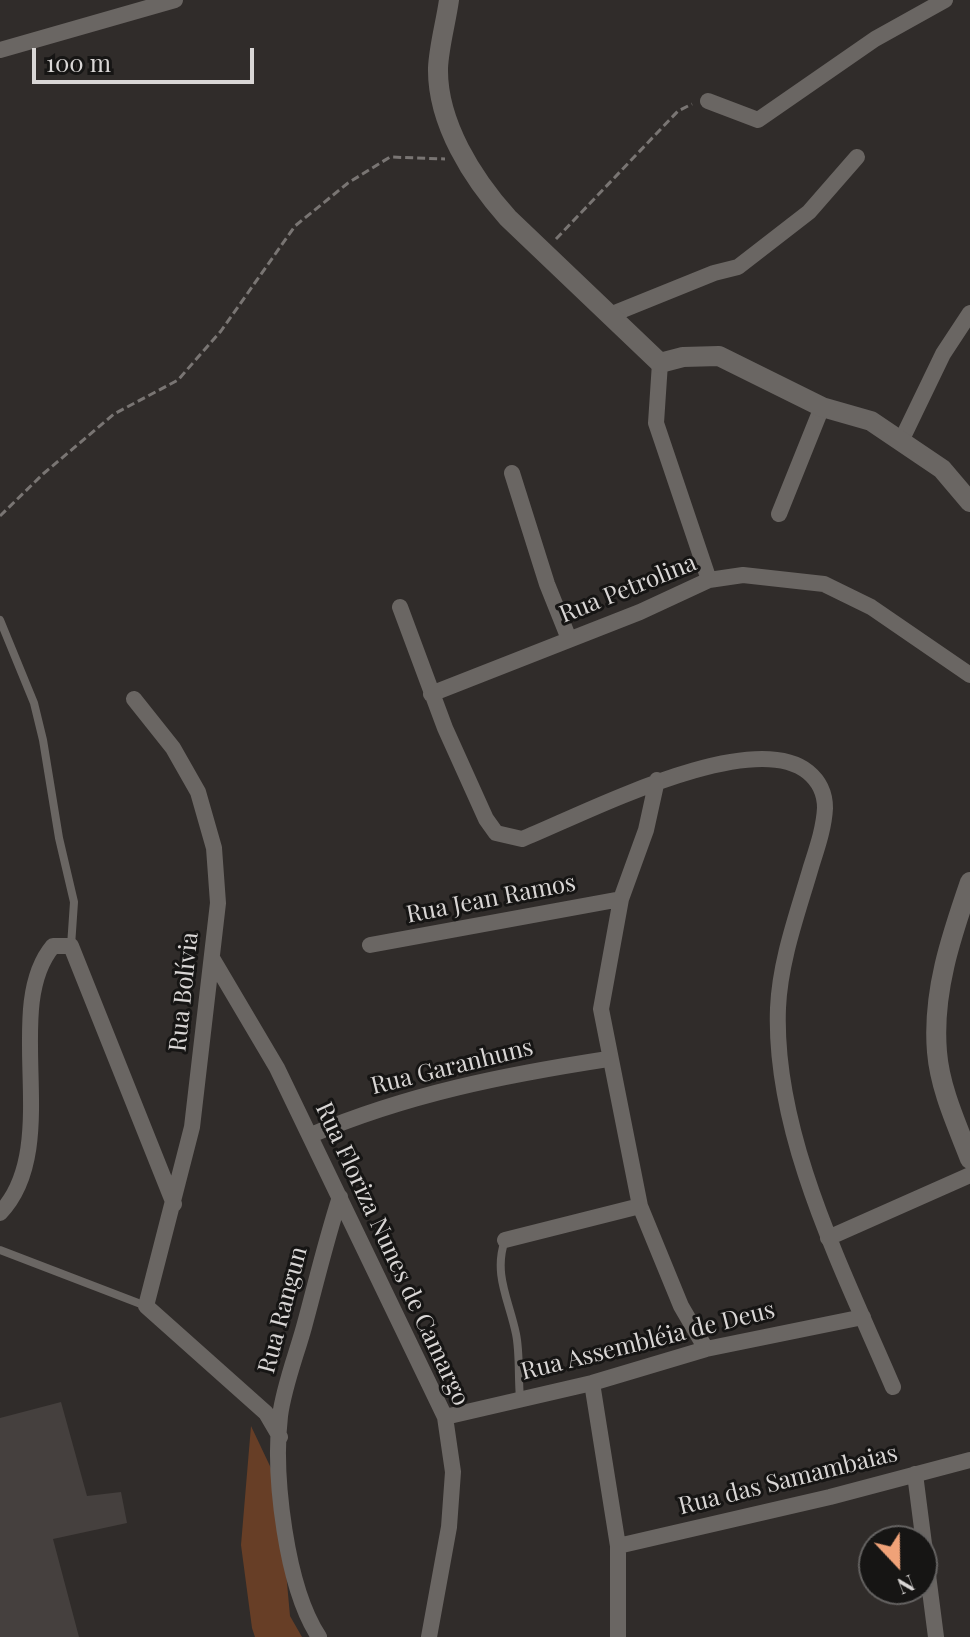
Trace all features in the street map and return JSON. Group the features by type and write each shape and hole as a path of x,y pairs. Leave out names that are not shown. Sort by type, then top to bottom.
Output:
{"street":[{"path":"0,50 175,0"},
{"path":"449,0 438,67 440,92 448,122 488,195 508,218 660,363 656,423 709,580"},
{"path":"708,101 758,120 875,39 945,0"},
{"path":"610,315 714,273 738,267 809,212 857,157"},
{"path":"902,439 943,354 970,313"},
{"path":"660,363 683,357 719,356 822,407 871,421 902,439 942,469 970,502"},
{"path":"779,514 822,407"},
{"path":"512,473 547,584 569,639"},
{"name":"Rua Petrolina","path":"431,694 709,580 781,576 824,584 871,607 970,675"},
{"path":"400,607 431,694 486,819 496,833 522,839 657,780 750,759 783,761 806,770 822,787 825,807 821,833 783,966 778,1008 781,1053 801,1160 828,1238 893,1387"},
{"name":"Rua Bolívia","path":"134,699 173,748 198,792 214,848 218,903 192,1127 146,1306"},
{"path":"657,780 646,830 621,899 601,1009 608,1059 640,1206 681,1306 706,1349"},
{"path":"828,1238 970,1160 949,1103 937,1055 936,1017 942,970 970,882"},
{"name":"Rua Jean Ramos","path":"370,945 500,924 621,899"},
{"path":"0,1213 21,1181 28,1144 27,1020 42,958 53,946 71,946 174,1204"},
{"name":"Rua Floriza Nunes de Camargo","path":"212,958 277,1068 445,1417 453,1472 449,1527 429,1637"},
{"name":"Rua Garanhuns","path":"311,1135 424,1093 608,1059"},
{"name":"Rua Rangun","path":"319,1637 307,1618 295,1583 285,1528 280,1415 317,1266 340,1197"},
{"path":"505,1240 640,1206"},
{"path":"146,1306 266,1413 280,1437"},
{"name":"Rua Assembléia de Deus","path":"445,1417 592,1383 706,1349 863,1317"},
{"path":"592,1383 618,1546 618,1637"},
{"name":"Rua das Samambaias","path":"618,1546 970,1460"},
{"path":"915,1474 936,1637"}],"lane":[{"path":"0,620 34,703 43,740 61,849 74,902 71,946"},
{"path":"505,1240 499,1258 499,1273 517,1337 520,1398"},
{"path":"0,1250 146,1306"}],"path":[{"path":"545,250 678,111 694,102 708,101"},
{"path":"0,516 43,474 114,414 178,380 221,331 295,226 348,183 390,157 441,157 474,172"}],"shaded area":[{"path":"251,1426 278,1483 290,1616 302,1637 255,1637 252,1628 241,1545"}],"building":[{"path":"61,1402 87,1496 121,1492 127,1523 53,1539 79,1637 0,1637 0,1418"}]}
